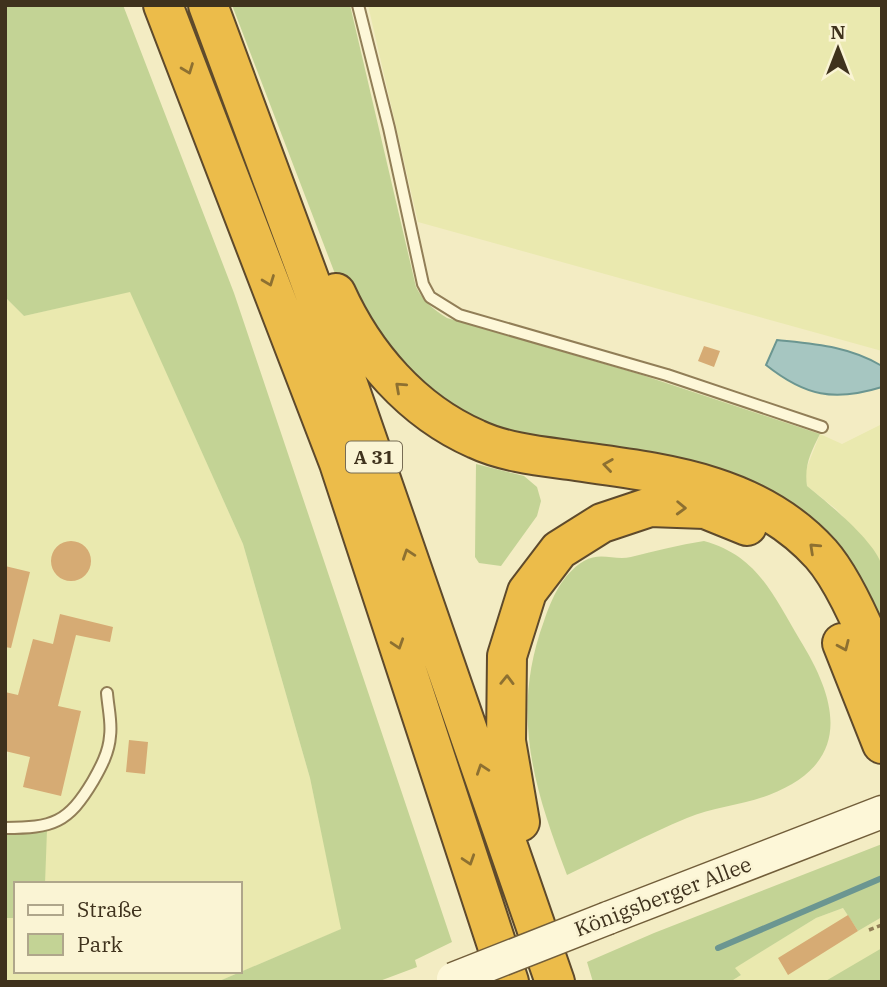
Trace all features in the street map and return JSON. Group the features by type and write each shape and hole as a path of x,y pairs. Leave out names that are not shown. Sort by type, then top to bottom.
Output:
{"highway":[{"name":"A 31","path":"163,5 339,463 509,982"},
{"name":"A 31","path":"210,10 348,384 555,982"},
{"path":"210,10 268,126 338,297 360,337 388,376 425,409 476,440 539,456 653,472 714,485 776,514 822,555 864,629 882,672"},
{"path":"568,982 522,830 506,741 507,656 517,618 527,592 559,550 602,523 650,508 705,509 762,534 811,580 849,658 882,744"}],"main road":[{"name":"Königsberger Allee","path":"449,980 882,812"}],"lane":[{"path":"358,5 390,128 423,284 430,297 459,315 667,376 821,427"},
{"path":"5,828 53,823 72,813 103,764 110,736 107,693"}],"path":[{"path":"869,930 882,925"}],"green space":[{"path":"5,5 123,5 234,293 452,942 415,960 417,967 377,982 217,982 341,929 310,778 243,544 130,292 24,316 5,297"},
{"path":"232,5 350,5 416,287 437,311 447,318 639,374 820,434 807,465 807,486 850,523 878,556 884,584 882,644 828,547 524,441 436,407 337,279"},
{"path":"368,5 882,5 882,351 418,222"},
{"path":"130,291 243,544 310,778 342,929 242,971 242,882 45,882 45,820 5,826 8,752 5,751 5,297 24,316"},
{"path":"882,424 882,565 862,537 836,509 807,486 805,472 820,434 842,444"},
{"path":"476,464 524,476 537,487 541,501 537,516 501,566 479,563 475,557"},
{"path":"704,541 738,556 751,567 781,608 823,686 829,708 830,729 826,749 814,766 796,782 769,795 687,818 567,875 545,812 530,750 529,688 534,655 544,621 559,587 576,566 590,558 631,557"},
{"path":"47,830 45,882 14,882 14,918 5,918 5,835"},
{"path":"882,844 882,917 858,931 843,908 816,918 735,968 741,975 730,982 593,982 587,962"},
{"path":"843,908 858,931 882,917 882,982 730,982 741,975 734,968 816,918"},
{"path":"5,918 14,918 14,973 238,973 217,982 5,982"},
{"path":"882,948 882,982 824,982"}],"water":[{"path":"777,340 831,347 870,359 882,366 882,387 865,392 834,395 807,390 766,365"}],"building":[{"path":"704,346 720,351 714,367 698,361"},
{"path":"71,541 79,542 85,547 90,553 90,569 85,575 79,580 71,581 63,580 57,575 52,569 51,561 52,553 57,547 63,542"},
{"path":"5,566 30,572 11,648 5,647"},
{"path":"60,614 113,627 110,642 76,635 58,706 81,711 61,796 23,787 30,757 5,751 5,692 18,695 33,639 53,644"},
{"path":"129,740 148,742 145,774 126,772"},
{"path":"848,915 858,931 788,975 778,958"}],"waterway":[{"path":"718,948 882,878"}]}
